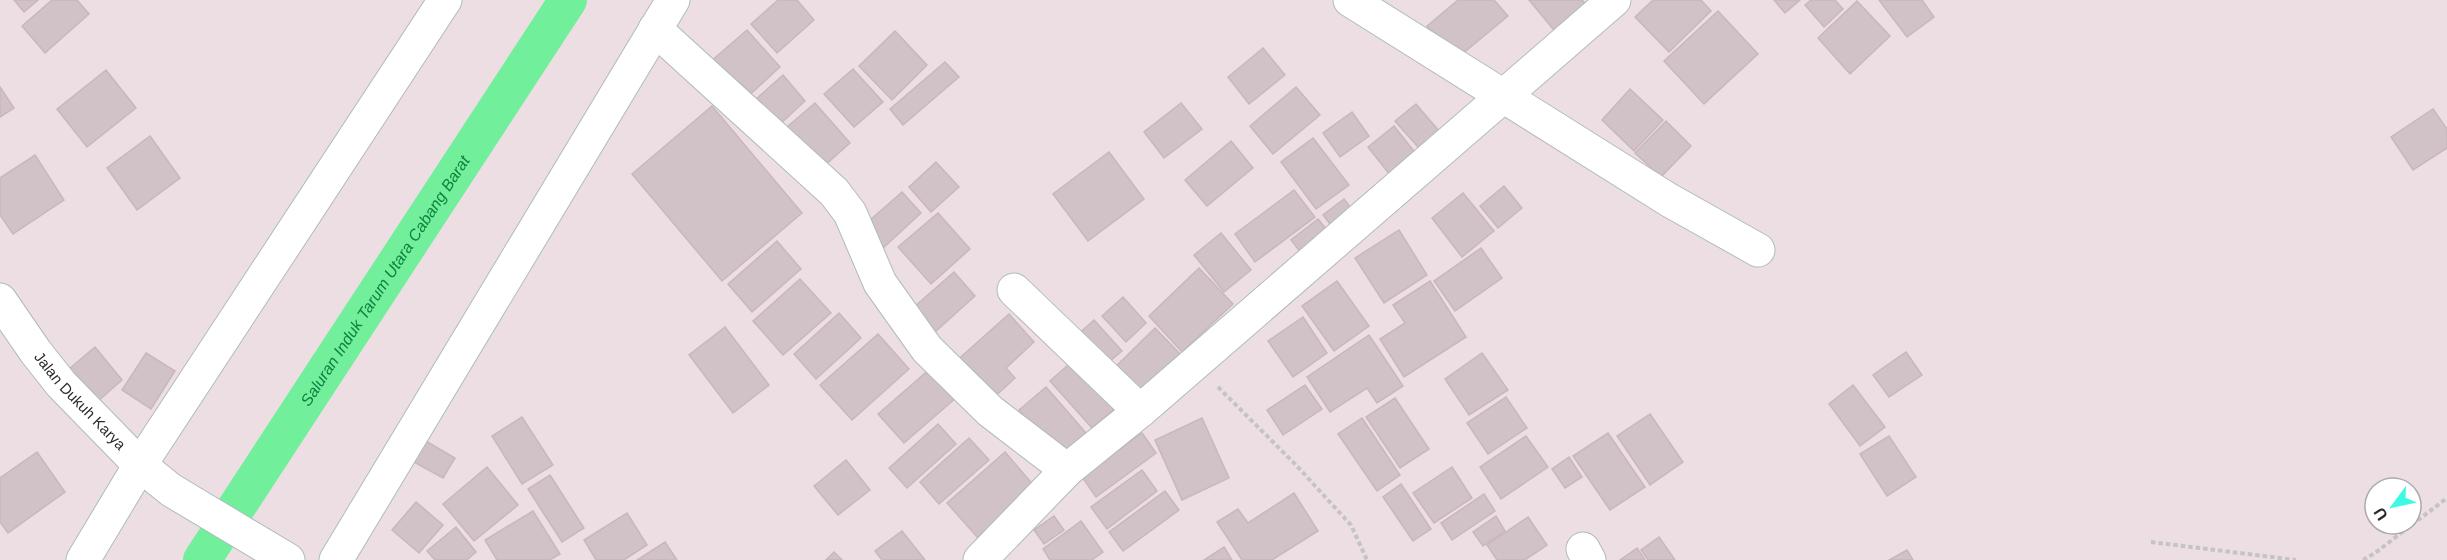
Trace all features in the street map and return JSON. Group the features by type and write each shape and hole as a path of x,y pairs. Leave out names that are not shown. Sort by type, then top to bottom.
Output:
{"street":[{"path":"83,560 140,465 445,0"},
{"path":"336,560 673,0"},
{"path":"1350,0 1669,200 1758,250"},
{"path":"980,560 1067,470 1195,364 1614,0"},
{"path":"655,29 834,192 850,213 880,283 927,348 990,411 1067,470"},
{"path":"1014,290 1140,411"},
{"name":"Jalan Dukuh Karya","path":"0,300 61,384 140,465 171,490 288,560"}],"path":[{"path":"1195,364 1295,464 1351,525 1367,560"},
{"path":"2362,560 2375,554 2447,498"},
{"path":"2151,542 2296,560"}],"building":[{"path":"14,0 38,0 24,12"},
{"path":"52,0 77,0 89,14 45,53 22,26"},
{"path":"778,0 797,0 814,20 777,53 751,24"},
{"path":"1458,0 1494,0 1508,16 1455,60 1427,26"},
{"path":"1529,0 1582,0 1590,9 1558,35"},
{"path":"1653,0 1701,0 1711,11 1669,52 1635,17"},
{"path":"1774,0 1800,0 1785,13"},
{"path":"1811,0 1835,0 1843,9 1824,27 1805,5"},
{"path":"1879,0 1922,0 1934,17 1907,37"},
{"path":"1857,1 1890,36 1850,74 1818,38"},
{"path":"1718,11 1758,54 1704,104 1664,61"},
{"path":"747,30 780,67 744,100 710,62"},
{"path":"895,31 927,65 892,100 859,66"},
{"path":"1263,48 1285,75 1249,104 1228,77"},
{"path":"945,62 959,77 903,125 890,109"},
{"path":"853,69 883,102 854,127 824,94"},
{"path":"106,70 136,108 87,147 57,109"},
{"path":"783,75 805,101 778,126 755,100"},
{"path":"0,87 14,108 0,117"},
{"path":"1296,87 1320,115 1273,154 1250,126"},
{"path":"1630,89 1663,120 1634,151 1602,120"},
{"path":"815,103 850,143 823,167 787,127"},
{"path":"1181,103 1202,129 1164,158 1144,132"},
{"path":"1416,104 1445,138 1425,155 1395,121"},
{"path":"712,106 802,213 722,281 632,174"},
{"path":"2433,109 2447,129 2447,148 2413,170 2391,137"},
{"path":"1352,112 1369,136 1340,157 1323,133"},
{"path":"1666,121 1691,146 1661,177 1635,153"},
{"path":"1394,126 1424,164 1398,185 1368,147"},
{"path":"150,136 180,178 137,210 107,168"},
{"path":"1313,138 1349,185 1316,209 1281,162"},
{"path":"1231,141 1253,168 1207,206 1185,180"},
{"path":"1109,152 1144,199 1088,241 1053,194"},
{"path":"35,155 64,200 13,234 0,215 0,178"},
{"path":"936,162 959,187 931,212 909,187"},
{"path":"1504,186 1522,208 1498,228 1480,206"},
{"path":"1294,190 1315,217 1255,262 1235,234"},
{"path":"902,192 921,213 881,250 861,228"},
{"path":"1463,193 1494,231 1462,257 1432,218"},
{"path":"1344,199 1357,216 1336,232 1323,215"},
{"path":"938,213 970,249 931,284 898,247"},
{"path":"1318,219 1331,235 1304,257 1291,240"},
{"path":"1399,230 1427,275 1384,303 1355,258"},
{"path":"1221,233 1251,270 1224,292 1194,255"},
{"path":"777,241 801,269 752,312 728,284"},
{"path":"1481,248 1502,278 1455,311 1434,281"},
{"path":"1199,268 1233,304 1182,352 1149,316"},
{"path":"954,272 975,296 935,332 914,307"},
{"path":"800,279 831,313 783,355 753,321"},
{"path":"1337,281 1369,326 1334,351 1302,306"},
{"path":"1430,281 1466,337 1404,377 1380,339 1405,323 1393,305"},
{"path":"1123,297 1146,323 1126,342 1102,316"},
{"path":"839,313 861,338 816,379 794,354"},
{"path":"1009,314 1034,342 1006,368 1015,378 989,402 954,363"},
{"path":"1303,317 1327,353 1293,377 1268,341"},
{"path":"1094,320 1122,351 1103,367 1075,337"},
{"path":"725,327 769,385 733,413 689,355"},
{"path":"1155,328 1182,356 1134,403 1108,374"},
{"path":"878,334 909,369 852,420 820,385"},
{"path":"1369,335 1403,386 1377,403 1367,388 1330,412 1307,377"},
{"path":"95,347 122,380 97,402 69,369"},
{"path":"1906,352 1922,375 1889,397 1873,375"},
{"path":"146,353 175,371 151,409 122,390"},
{"path":"1482,353 1508,390 1469,415 1445,379"},
{"path":"1076,358 1119,405 1092,428 1050,381"},
{"path":"931,368 957,397 904,443 878,414"},
{"path":"1305,385 1322,409 1283,435 1267,410"},
{"path":"1853,385 1885,427 1860,446 1829,404"},
{"path":"1046,387 1086,433 1060,456 1019,410"},
{"path":"1506,397 1527,428 1488,454 1467,423"},
{"path":"1395,398 1429,449 1400,468 1366,417"},
{"path":"1650,414 1683,462 1650,485 1617,436"},
{"path":"522,417 553,465 522,484 492,436"},
{"path":"1202,418 1229,478 1182,500 1155,440"},
{"path":"1362,418 1400,475 1377,491 1338,434"},
{"path":"938,424 956,444 907,488 889,468"},
{"path":"1142,433 1156,453 1096,497 1082,477"},
{"path":"1608,433 1645,487 1610,510 1573,456"},
{"path":"1526,436 1548,467 1501,499 1480,467"},
{"path":"1889,436 1916,477 1887,496 1860,454"},
{"path":"969,438 989,460 939,504 920,482"},
{"path":"424,440 455,458 443,478 412,461"},
{"path":"37,452 65,492 8,533 0,522 0,478"},
{"path":"1005,452 1035,487 978,538 947,503"},
{"path":"1569,457 1582,477 1565,488 1552,469"},
{"path":"846,460 870,490 838,515 814,486"},
{"path":"487,467 518,505 474,541 443,504"},
{"path":"1452,467 1472,498 1434,523 1413,493"},
{"path":"1142,470 1157,491 1107,529 1091,507"},
{"path":"550,475 584,528 562,542 528,489"},
{"path":"1401,484 1431,529 1413,541 1383,497"},
{"path":"1165,491 1179,510 1123,551 1109,532"},
{"path":"1294,493 1318,531 1272,560 1242,560 1217,522 1238,509 1248,523"},
{"path":"1484,494 1495,511 1452,540 1441,523"},
{"path":"416,502 443,525 419,553 392,530"},
{"path":"533,511 560,554 550,560 497,560 485,540"},
{"path":"627,513 647,545 624,560 596,560 584,540"},
{"path":"1054,516 1064,530 1044,544 1034,530"},
{"path":"1496,516 1505,531 1483,546 1473,532"},
{"path":"1528,517 1547,545 1525,560 1497,560 1487,545"},
{"path":"1081,521 1103,552 1092,560 1050,560 1043,549"},
{"path":"456,527 476,552 467,560 435,560 427,551"},
{"path":"902,531 925,560 882,560 875,551"},
{"path":"1659,537 1675,560 1648,560 1641,550"},
{"path":"665,542 677,560 637,560"},
{"path":"1224,547 1232,560 1204,560"},
{"path":"1637,548 1645,560 1620,560"},
{"path":"1907,550 1913,560 1889,560"},
{"path":"834,552 842,560 826,560"}],"waterway":[{"name":"Saluran Induk Tarum Utara Cabang Barat","path":"202,560 568,0"}]}
